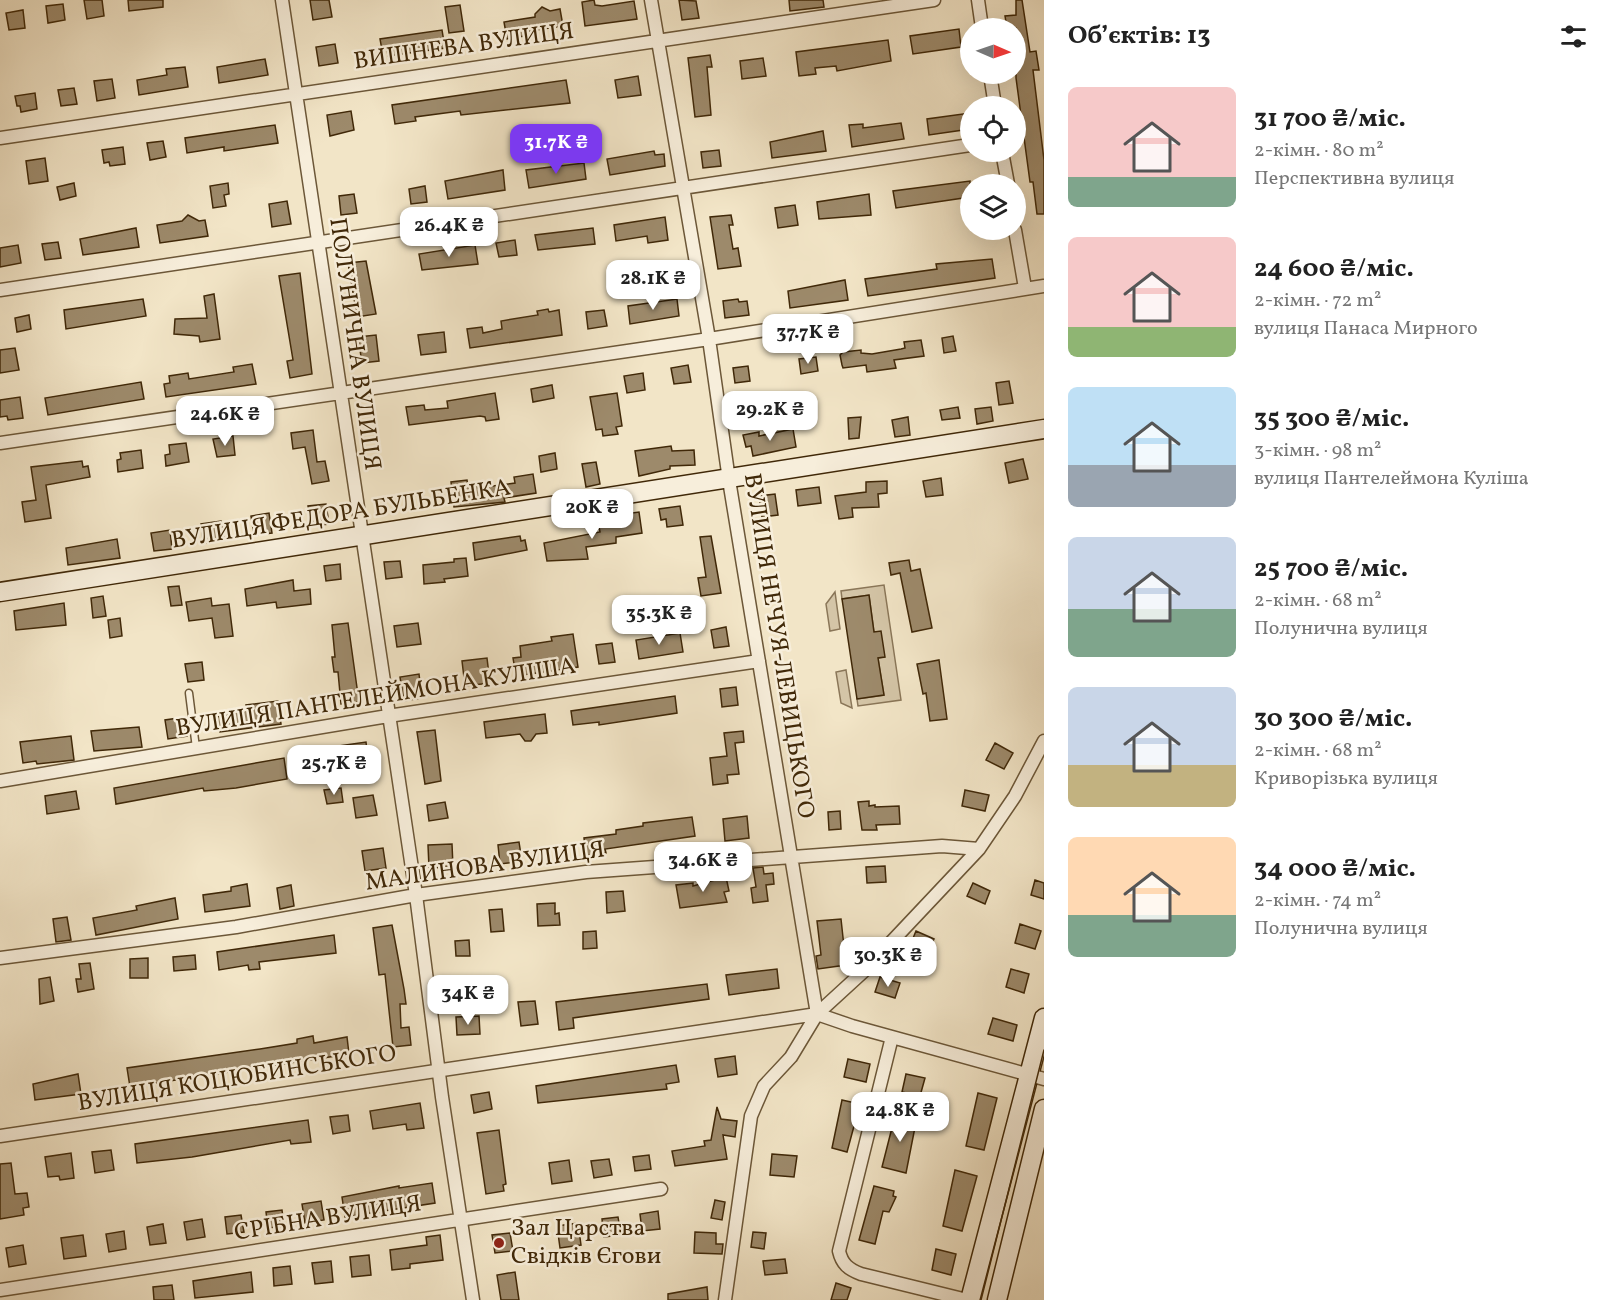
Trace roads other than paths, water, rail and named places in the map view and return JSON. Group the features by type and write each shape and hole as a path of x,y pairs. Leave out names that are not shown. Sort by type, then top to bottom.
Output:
{"street":[{"name":"ПОЛУНИЧНА ВУЛИЦЯ","path":"282,0 416,895 473,1300"},
{"name":"ВУЛИЦЯ НЕЧУЯ-ЛЕВИЦЬКОГО","path":"651,0 656,41 709,339 729,480 817,1014"},
{"name":"ВИШНЕВА ВУЛИЦЯ","path":"0,138 934,0"},
{"path":"978,0 981,18"},
{"path":"0,290 960,146"},
{"path":"1017,240 1025,288"},
{"path":"0,443 709,339 1044,286"},
{"name":"ВУЛИЦЯ ФЕДОРА БУЛЬБЕНКА","path":"0,592 1044,429"},
{"name":"ВУЛИЦЯ ПАНТЕЛЕЙМОНА КУЛІША","path":"0,781 388,716 759,661"},
{"path":"725,1300 753,1109 764,1086 791,1057 817,1014 865,970 979,849 1015,796 1044,741"},
{"name":"МАЛИНОВА ВУЛИЦЯ","path":"0,957 236,927 416,895 586,872 942,846 979,849"},
{"name":"ВУЛИЦЯ КОЦЮБИНСЬКОГО","path":"0,1136 817,1014 1036,1077"},
{"path":"892,1037 839,1251 841,1260 848,1268 861,1274 969,1300 1036,1077 1044,1018"},
{"path":"997,1300 1044,1109"},
{"name":"СРІБНА ВУЛИЦЯ","path":"0,1290 661,1189"}],"lane":[{"path":"189,693 196,748"}],"tram line":[{"path":"981,1300 1044,1050"}],"place":[{"name":"Зал Царства Свідків Єгови","path":"499,1243"}]}
